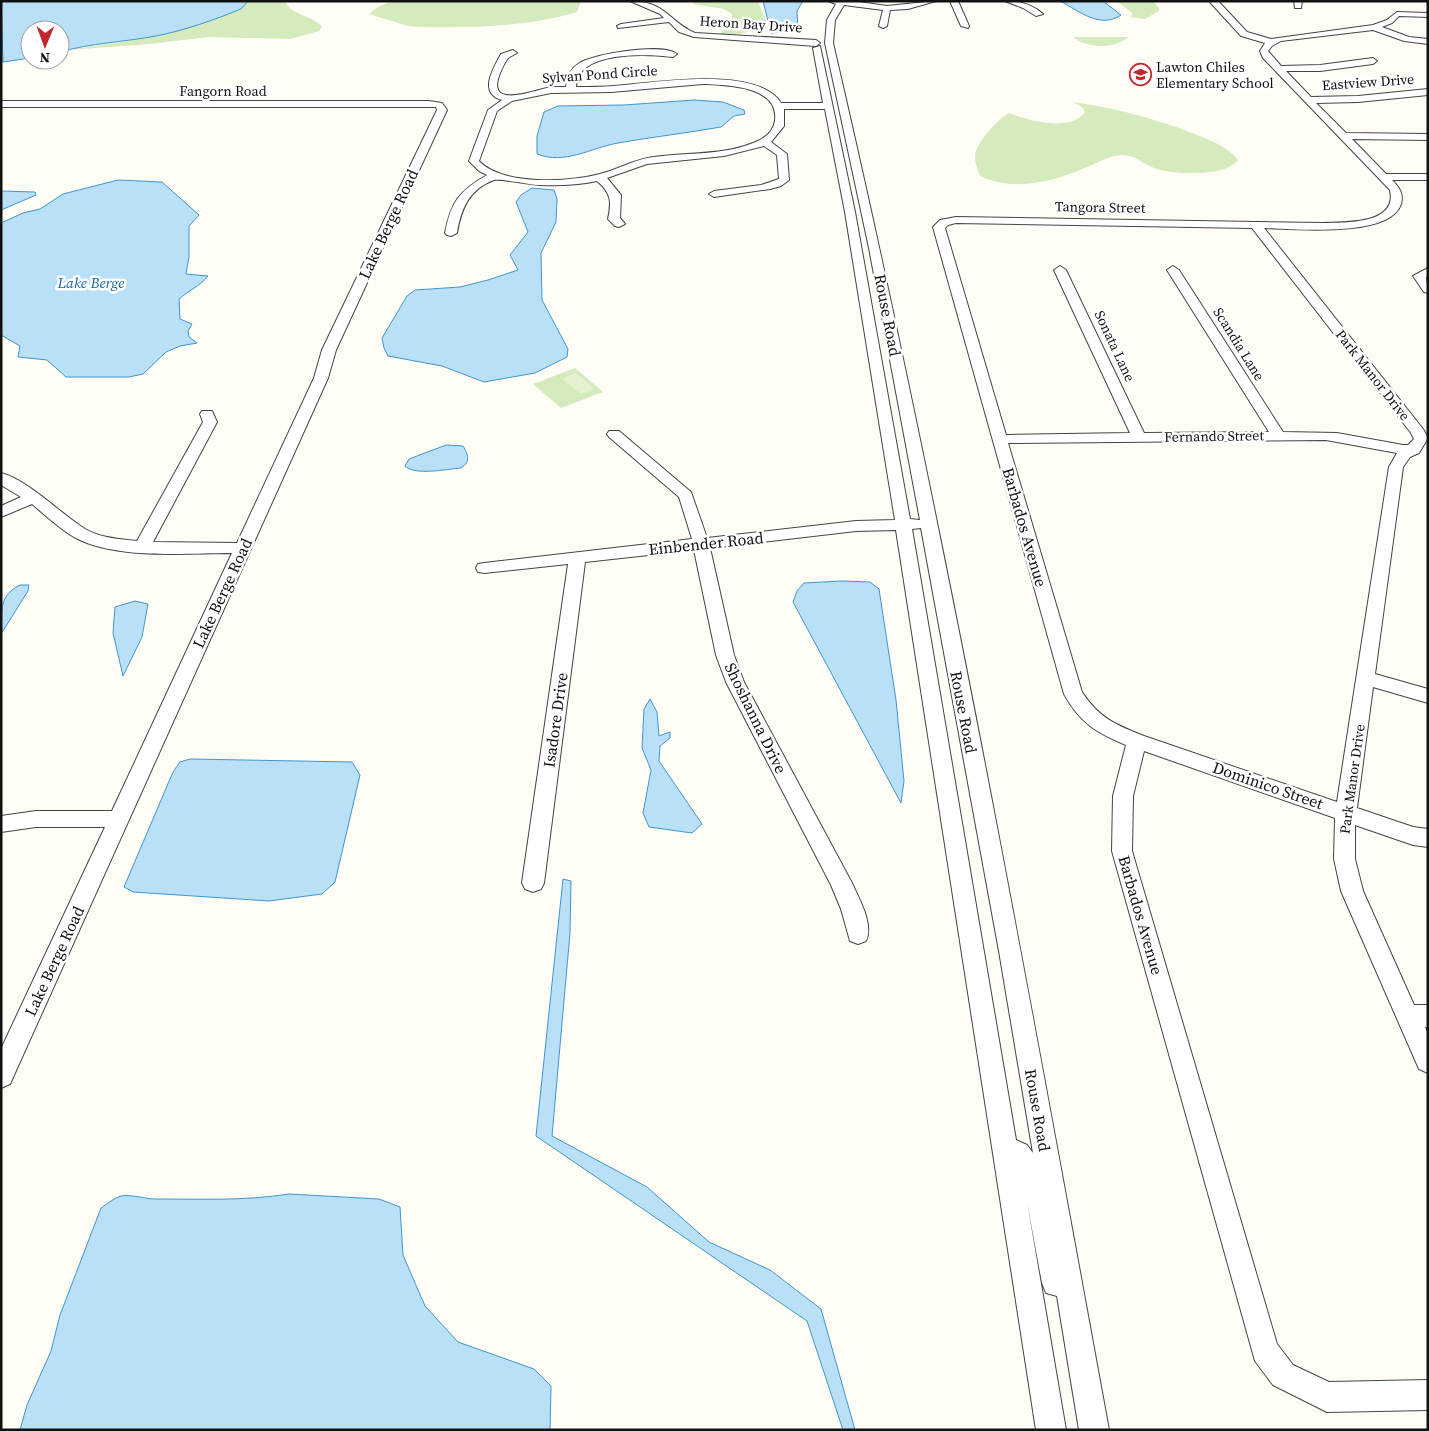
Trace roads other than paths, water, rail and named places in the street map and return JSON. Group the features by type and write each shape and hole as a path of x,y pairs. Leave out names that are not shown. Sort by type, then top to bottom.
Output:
{"street":[{"name":"Heron Bay Drive","path":"634,1 663,12 687,32 701,36 816,39"},
{"path":"834,3 887,8 908,7 932,1"},
{"path":"954,1 965,26"},
{"path":"1009,1 1026,6 1040,14"},
{"path":"1213,1 1244,34 1271,42"},
{"name":"Rouse Road","path":"834,3 828,34 829,43 875,248 1010,951 1094,1430"},
{"path":"883,26 887,8"},
{"path":"1255,224 1347,225 1366,223 1382,218 1391,212 1397,202 1395,189 1386,177 1280,69 1264,51 1266,46 1271,42 1281,39 1374,27 1387,23 1395,12 1428,15"},
{"path":"621,26 672,19"},
{"path":"1374,27 1407,39 1428,42"},
{"name":"Rouse Road","path":"816,39 850,212 904,525 1051,1430"},
{"path":"570,89 573,75 577,69 597,59 637,52 672,54"},
{"path":"509,99 498,96 493,90 493,80 504,56 513,54"},
{"path":"1280,69 1320,68 1373,61"},
{"name":"Sylvan Pond Circle","path":"764,141 731,151 650,160 583,181 559,182 514,179 483,170 474,161 493,110 509,99 534,92 570,89 611,89 680,82 723,82 743,85 760,91 772,98 779,106"},
{"name":"Eastview Drive","path":"1310,100 1358,99 1428,92"},
{"name":"Fangorn Road","path":"1,104 429,104 438,106 442,110"},
{"path":"714,194 777,185 784,180 782,154 764,141 776,132 780,124 779,106 828,106"},
{"name":"Lake Berge Road","path":"1,1076 243,548 324,368 329,350 442,110"},
{"path":"1346,136 1428,137"},
{"path":"450,233 457,203 470,188 495,175"},
{"path":"599,177 615,191 618,200 614,219 618,224"},
{"path":"1386,177 1428,177"},
{"name":"Tangora Street","path":"944,222 956,220 1255,224"},
{"name":"Barbados Avenue","path":"944,222 939,227 1073,694 1086,714 1102,728 1137,741 1122,796 1122,851 1265,1351 1283,1375"},
{"name":"Park Manor Drive","path":"1255,224 1418,432 1421,439 1418,446 1419,450 1400,456 1396,467 1346,812 1342,854 1347,879 1418,1016 1428,1061"},
{"name":"Sonata Lane","path":"1060,270 1139,437"},
{"name":"Scandia Lane","path":"1173,270 1278,435"},
{"path":"1428,272 1419,276 1428,289"},
{"path":"142,547 210,422 207,414"},
{"name":"Shoshanna Drive","path":"614,434 686,495 702,544 725,655 735,682 841,883 852,909 858,934"},
{"name":"Fernando Street","path":"1000,439 1278,435 1341,437 1378,447 1419,450"},
{"path":"1,478 33,498 80,533 105,543 142,547 243,548"},
{"path":"1,512 33,498"},
{"name":"Einbender Road","path":"484,568 856,526 928,524"},
{"name":"Isadore Drive","path":"533,883 577,557"},
{"path":"1366,678 1428,696"},
{"name":"Dominico Street","path":"1137,741 1413,836 1428,838"},
{"path":"1,824 36,819 119,819"},
{"path":"1006,1148 1019,1154 1026,1164 1039,1194 1063,1318 1088,1400"},
{"path":"1283,1375 1327,1396 1428,1395"}],"water":[{"path":"1,1 248,1 241,9 178,31 70,50 70,20 20,20 20,59 3,62"},
{"path":"763,1 803,1 797,11 798,31 771,33"},
{"path":"1060,1 1103,1 1121,15 1113,19 1098,20"},
{"path":"694,100 723,102 744,110 745,114 734,116 721,127 618,143 568,157 547,157 537,154 537,136 544,112 558,106 624,105"},
{"name":"Lake Berge","path":"118,180 162,182 199,215 189,226 189,257 186,274 208,276 179,299 180,319 192,324 188,331 189,337 197,343 180,346 166,352 143,374 129,377 66,377 47,360 18,357 20,346 1,335 1,223 23,213 40,209 63,194"},
{"path":"532,188 554,190 557,199 556,222 541,253 542,300 568,349 567,357 535,373 484,382 442,366 388,356 382,338 407,296 415,290 460,287 518,270 510,255 528,232 516,202 521,195"},
{"path":"1,191 35,192 36,195 1,210"},
{"path":"446,445 463,446 468,458 464,466 461,468 416,471 405,466 409,459"},
{"path":"870,582 879,589 896,700 904,781 901,803 793,602 797,591 804,583"},
{"path":"20,585 29,585 28,591 1,634 1,617 5,598 13,589"},
{"path":"135,601 148,604 142,637 123,676 113,633 115,607"},
{"path":"650,699 657,712 659,736 670,732 670,738 660,746 659,761 702,824 692,833 649,827 643,813 651,770 642,748 644,709"},
{"path":"190,759 352,762 360,775 335,882 322,894 269,901 133,892 124,887 173,772 180,762"},
{"path":"563,879 571,881 570,933 552,1136 647,1187 709,1242 770,1270 821,1309 855,1430 843,1430 807,1321 536,1136"},
{"path":"289,1194 379,1199 400,1207 403,1255 425,1306 458,1342 534,1369 551,1386 550,1430 20,1430 27,1405 51,1351 60,1315 101,1208 121,1196 155,1199 222,1199 256,1198"}],"place":[{"name":"Lawton Chiles Elementary School","path":"1140,75"}]}
